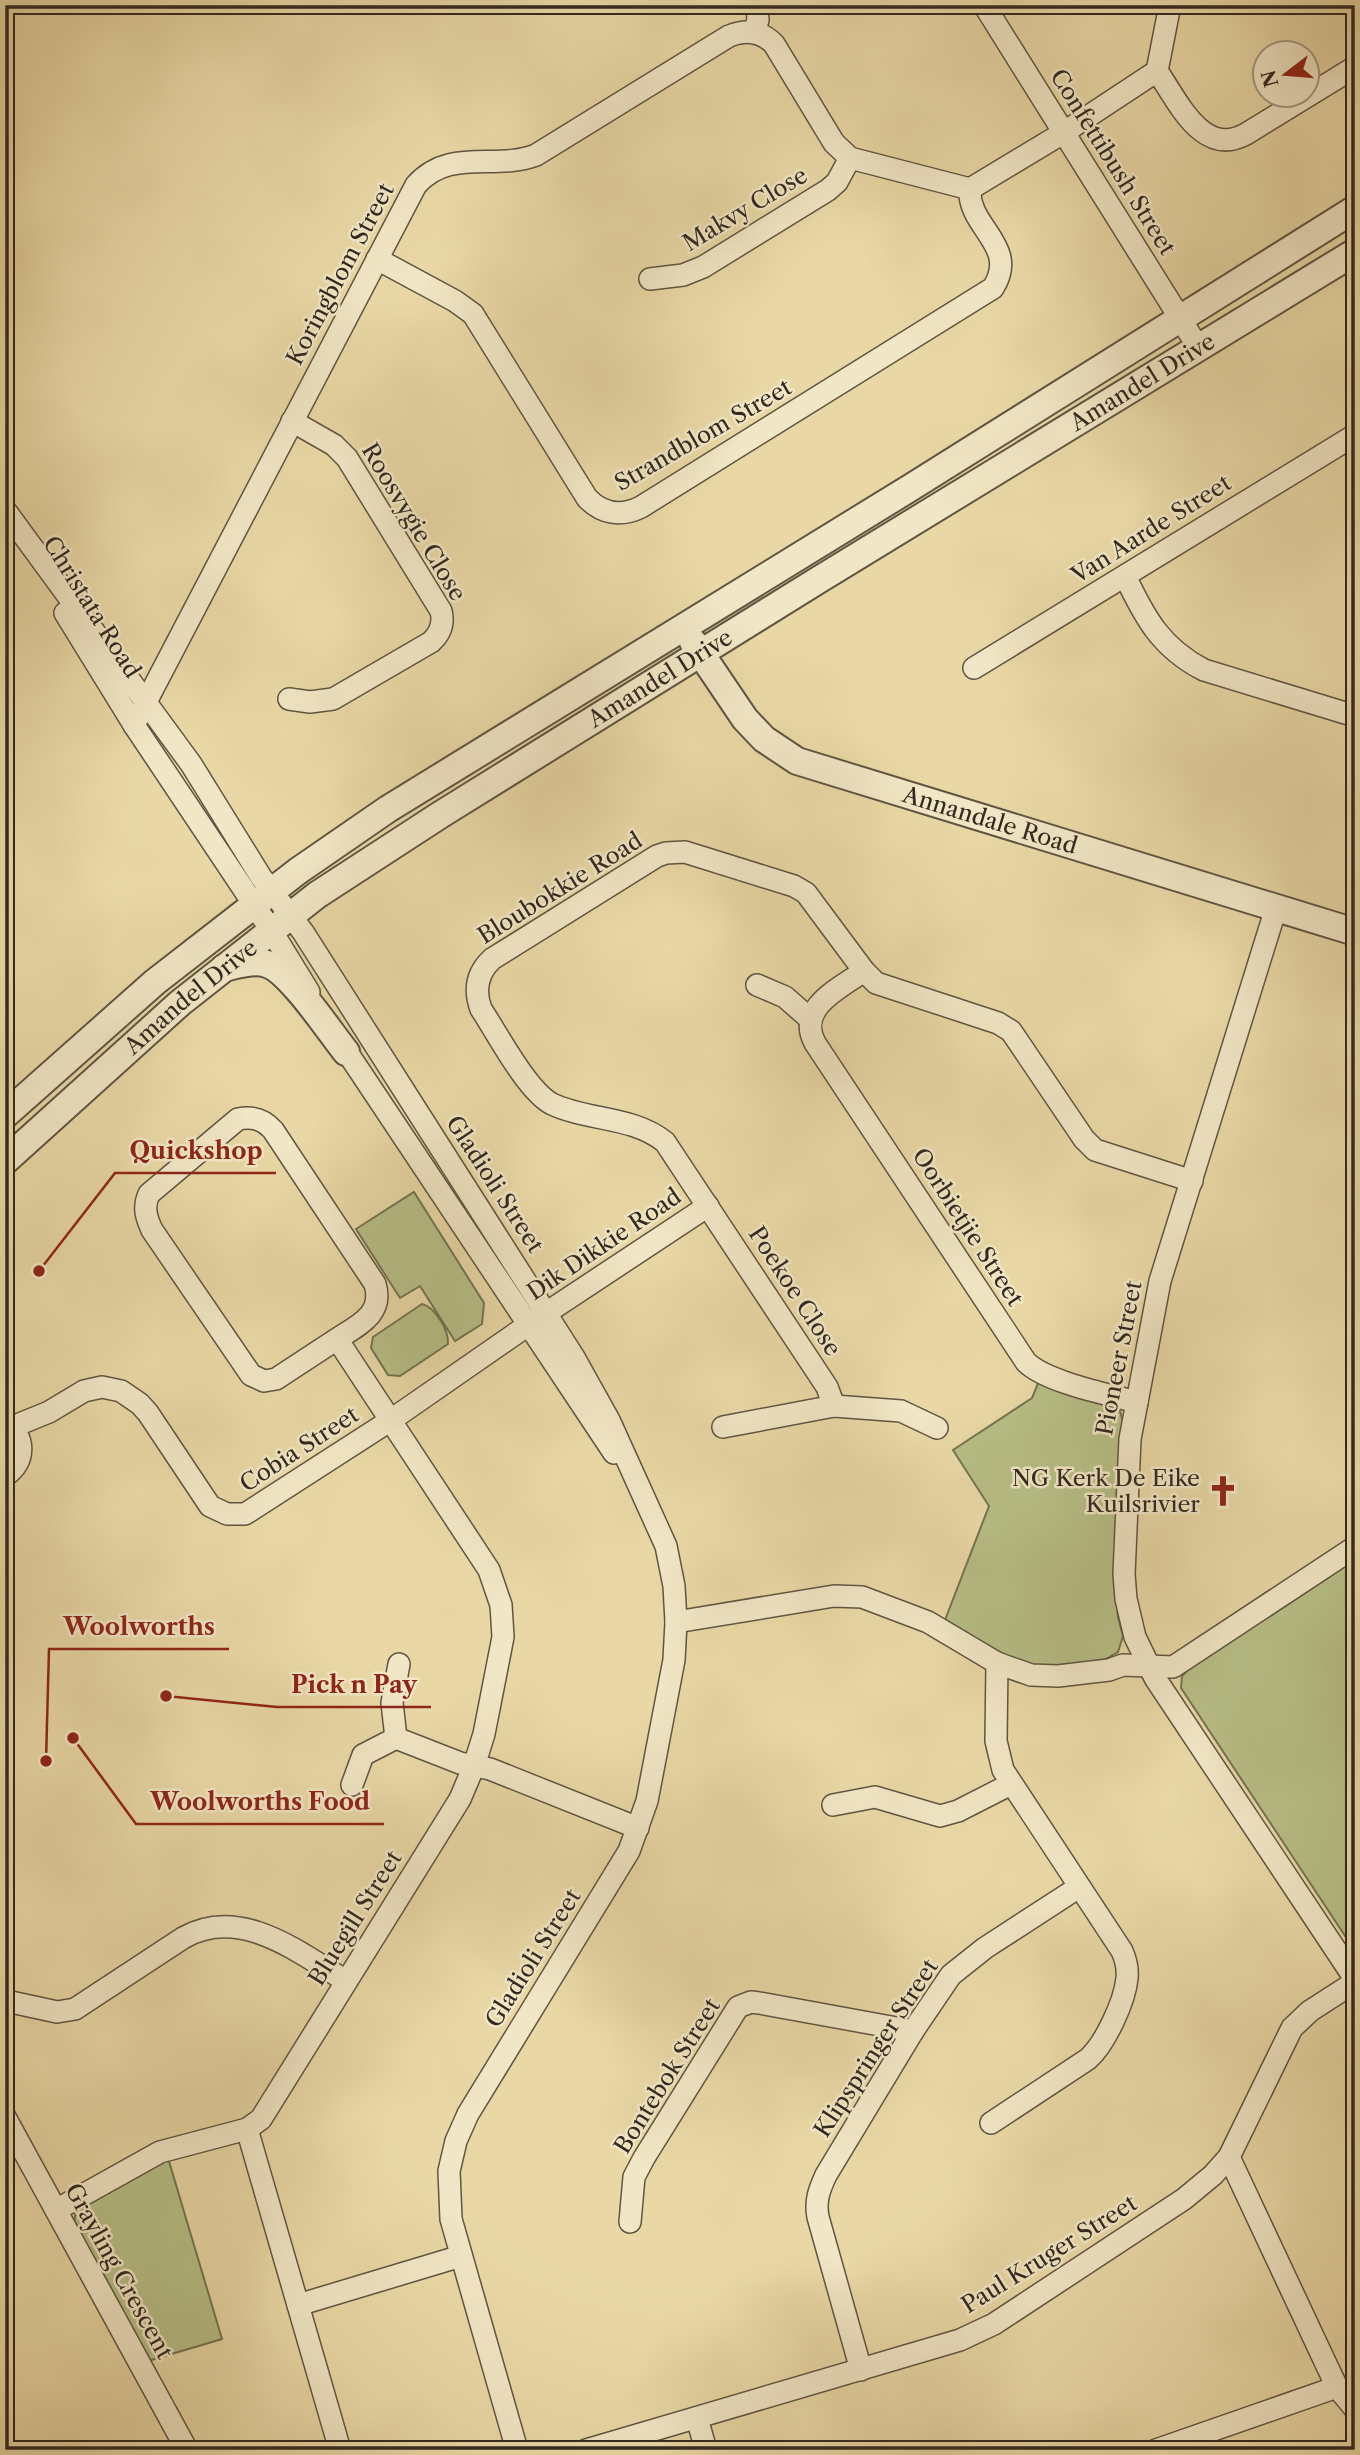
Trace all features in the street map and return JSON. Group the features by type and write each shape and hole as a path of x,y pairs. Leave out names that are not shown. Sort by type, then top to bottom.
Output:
{"street":[{"path":"757,5 758,20 754,32 774,44 834,143 850,158 970,189 1063,133 1157,71 1170,5"},
{"name":"Confettibush Street","path":"984,5 1198,347"},
{"name":"Koringblom Street","path":"134,724 416,185 432,170 454,163 525,159 537,155 729,36 746,31 754,32"},
{"path":"1157,71 1201,132 1223,141 1246,134 1355,67"},
{"name":"Makvy Close","path":"650,279 682,275 703,267 828,190 837,182 850,158"},
{"name":"Strandblom Street","path":"377,259 455,300 472,314 587,498 606,511 623,513 641,507 993,288 1001,272 1000,257 969,200 970,189"},
{"name":"Amandel Drive","path":"5,1115 155,982 262,898 388,809 911,488 1355,209"},
{"name":"Amandel Drive","path":"5,1161 128,1048 223,968 317,895 440,815 1355,252"},
{"name":"Roosvygie Close","path":"289,699 320,701 346,693 431,642 439,634 443,623 441,611 347,458 334,445 292,421"},
{"name":"Van Aarde Street","path":"974,668 1355,435"},
{"name":"Christata Road","path":"5,510 145,702"},
{"name":"Christata Road","path":"5,517 134,724"},
{"path":"1125,576 1155,630 1170,649 1184,660 1204,670 1355,716"},
{"name":"Annandale Road","path":"683,627 755,730 777,749 797,761 1355,932"},
{"path":"145,702 191,764 262,898"},
{"path":"134,724 281,923"},
{"name":"Bloubokkie Road","path":"708,1206 671,1149 657,1135 643,1128 559,1106 538,1094 481,1009 477,990 478,981 486,965 649,860 666,853 695,854 800,889 817,904 864,971 884,987 1004,1026 1019,1040 1089,1145 1107,1155 1192,1181"},
{"name":"Pioneer Street","path":"1276,908 1160,1281 1128,1451 1124,1574 1129,1619 1149,1666 1355,1981"},
{"name":"Gladioli Street","path":"281,923 346,1052 537,1320"},
{"name":"Gladioli Street","path":"281,923 537,1320 597,1429 640,1488 666,1546 674,1586 674,1660 647,1801 638,1828 629,1851 461,2127 452,2155 448,2187 451,2220 517,2450"},
{"path":"223,968 265,962 272,966 291,982 346,1052"},
{"path":"757,985 785,997 810,1019 821,1002 864,971"},
{"name":"Oorbietjie Street","path":"810,1019 810,1031 815,1043 1026,1362 1049,1376 1137,1402"},
{"path":"238,1119 259,1119 273,1130 375,1284 378,1299 374,1312 364,1322 337,1339 276,1379 264,1381 251,1375 147,1220 145,1208 149,1194 238,1119"},
{"name":"Dik Dikkie Road","path":"537,1320 708,1206"},
{"name":"Poekoe Close","path":"708,1206 827,1387 834,1406"},
{"name":"Cobia Street","path":"13,1431 92,1388 113,1388 121,1391 148,1413 210,1506 239,1516 259,1506 391,1420 537,1320"},
{"name":"Bluegill Street","path":"247,2129 261,2119 460,1799 484,1734 501,1653 501,1605 489,1570 337,1339"},
{"path":"723,1427 834,1406 901,1411 937,1428"},
{"path":"5,1476 19,1463 13,1431"},
{"path":"676,1622 853,1595 928,1622 997,1663 1018,1672 1045,1676 1109,1670 1123,1665 1173,1667 1355,1547"},
{"path":"991,2123 1092,2055 1101,2043 1123,1998 1127,1978 1125,1958 1003,1770 997,1749 997,1663"},
{"path":"396,1738 392,1703 399,1664"},
{"path":"352,1785 363,1755 396,1738 460,1763 490,1769 638,1828"},
{"path":"833,1805 875,1797 940,1816 958,1811 1011,1784"},
{"name":"Klipspringer Street","path":"861,2370 822,2232 817,2199 826,2175 913,2031 951,1975 964,1962 1079,1887"},
{"path":"5,2003 57,2012 75,2009 183,1938 195,1931 217,1926 273,1937 346,1981"},
{"name":"Paul Kruger Street","path":"586,2450 960,2340 984,2329 1185,2199 1213,2175 1230,2157 1292,2028 1310,2011 1355,1981"},
{"name":"Bontebok Street","path":"630,2222 632,2189 639,2167 738,2007 759,2003 913,2031"},
{"name":"Grayling Crescent","path":"5,2117 187,2450"},
{"path":"56,2210 160,2152 247,2129 340,2450"},
{"path":"1230,2157 1337,2387 1355,2409"},
{"path":"298,2305 461,2256"},
{"path":"1156,2450 1337,2387"},
{"path":"696,2418 706,2450"}],"green space":[{"path":"414,1192 484,1303 482,1324 455,1341 420,1286 400,1298 356,1229"},
{"path":"422,1304 432,1310 440,1320 448,1344 400,1376 388,1375 371,1348 373,1337"},
{"path":"1039,1381 1116,1406 1123,1422 1118,1463 1115,1579 1118,1617 1123,1636 1118,1652 1102,1661 1038,1667 1007,1658 945,1620 989,1506 953,1450 1032,1398"},
{"path":"1355,1558 1355,1951 1181,1688 1182,1676 1189,1669"},
{"path":"168,2158 222,2339 148,2361 74,2223 76,2209"}],"place":[{"name":"Quickshop","path":"39,1271"},
{"name":"NG Kerk De Eike Kuilsrivier","path":"1223,1491"},
{"name":"Pick n Pay","path":"166,1696"},
{"name":"Woolworths Food","path":"73,1738"},
{"name":"Woolworths","path":"46,1761"}]}
